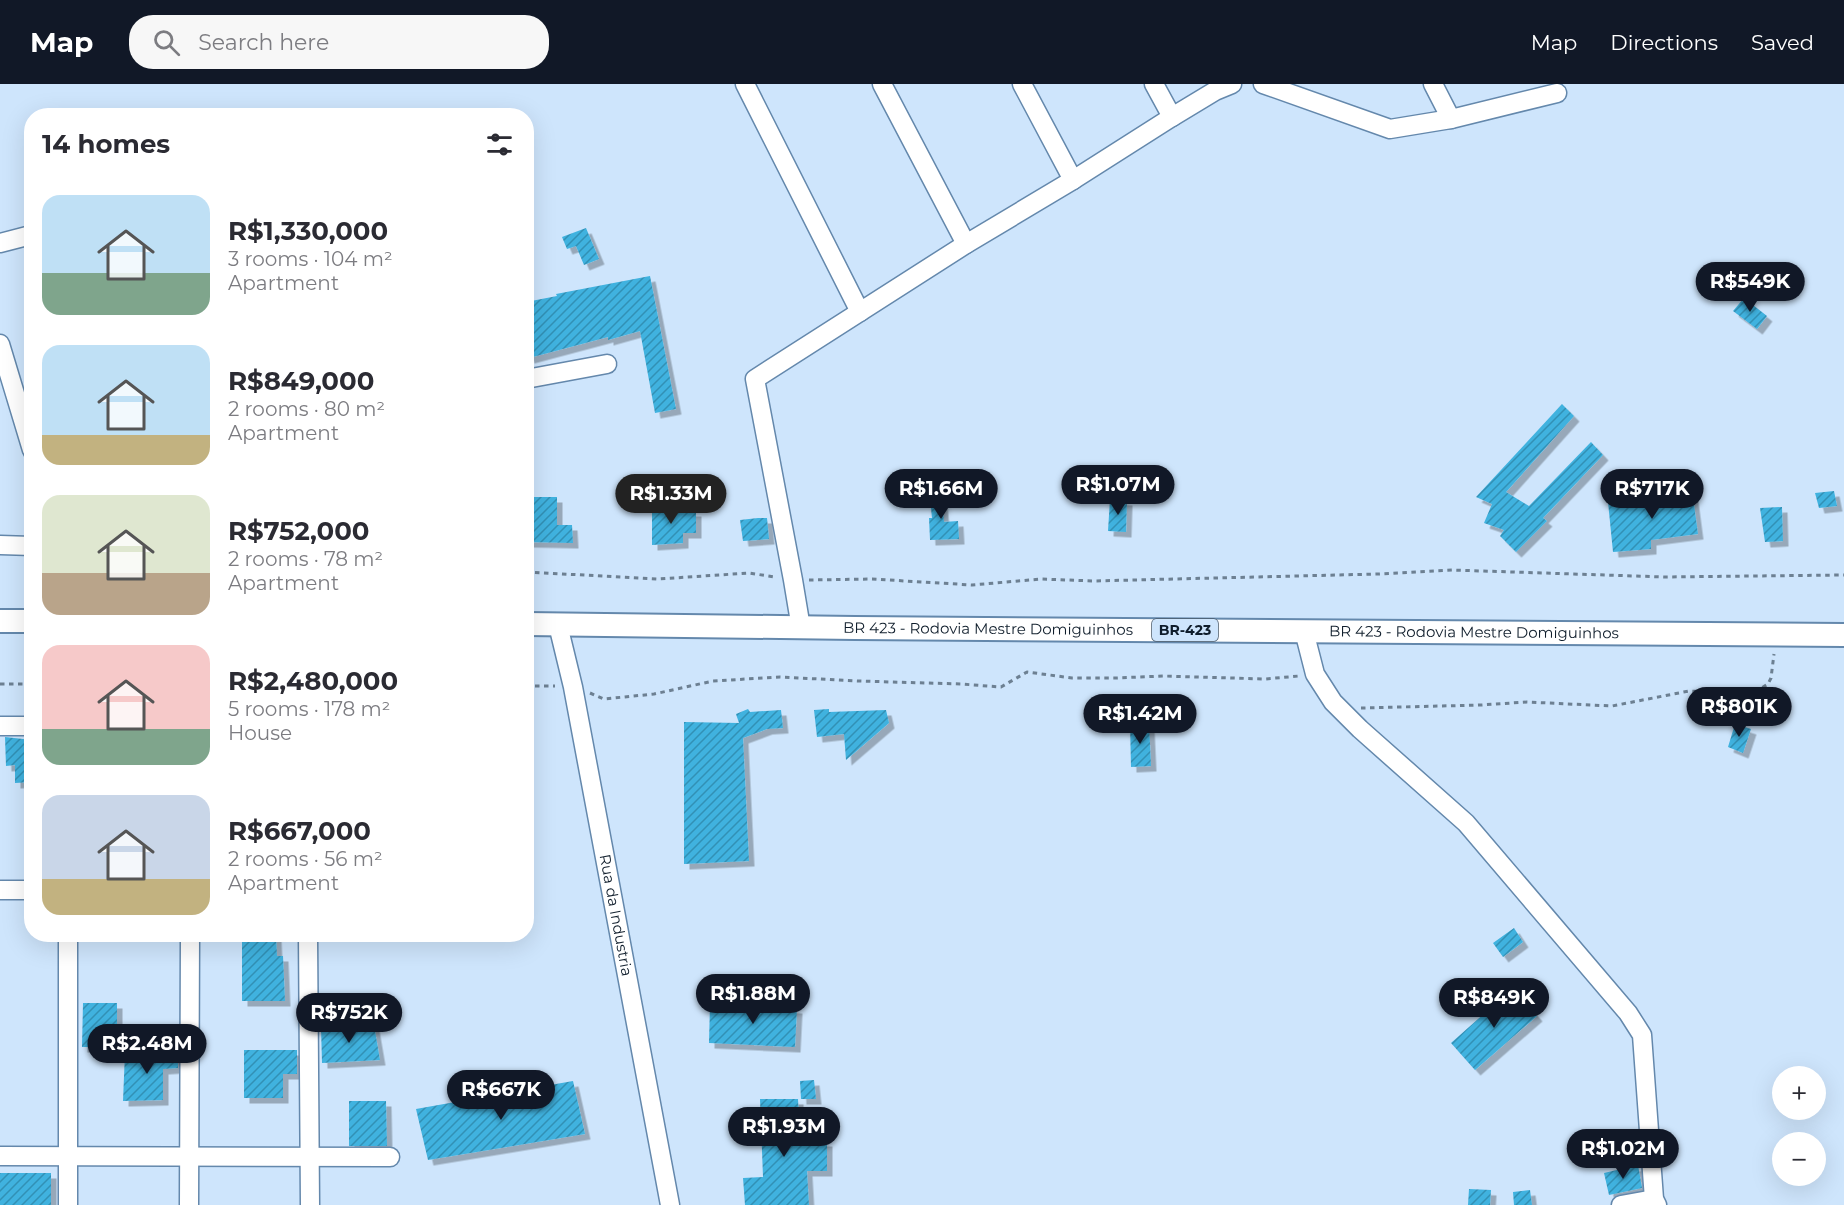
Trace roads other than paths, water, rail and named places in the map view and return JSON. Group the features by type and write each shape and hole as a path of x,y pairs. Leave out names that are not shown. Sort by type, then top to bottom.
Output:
{"main road":[{"path":"0,621 24,621"},
{"name":"BR 423 - Rodovia Mestre Domiguinhos","path":"534,624 1844,634"}],"street":[{"path":"745,84 860,312"},
{"path":"882,84 966,244"},
{"path":"1022,84 1073,180"},
{"path":"1154,84 1172,117"},
{"path":"801,628 794,580 755,379 966,244 1215,91 1232,84"},
{"path":"1263,84 1296,90 1390,129 1451,119 1557,93"},
{"path":"1433,84 1451,119"},
{"path":"0,243 24,237"},
{"path":"0,344 24,424"},
{"path":"534,378 607,364"},
{"path":"0,544 24,546"},
{"name":"Rua da Industria","path":"558,625 573,687 670,1205"},
{"path":"1304,631 1315,674 1334,702 1360,729 1466,823 1628,1013 1642,1035 1655,1202 1621,1205"},
{"path":"0,726 24,726"},
{"path":"0,890 24,890"},
{"path":"68,942 70,1158 68,1205"},
{"path":"189,1205 190,942"},
{"path":"308,942 310,1205"},
{"path":"0,1156 70,1158 390,1157"}]}
